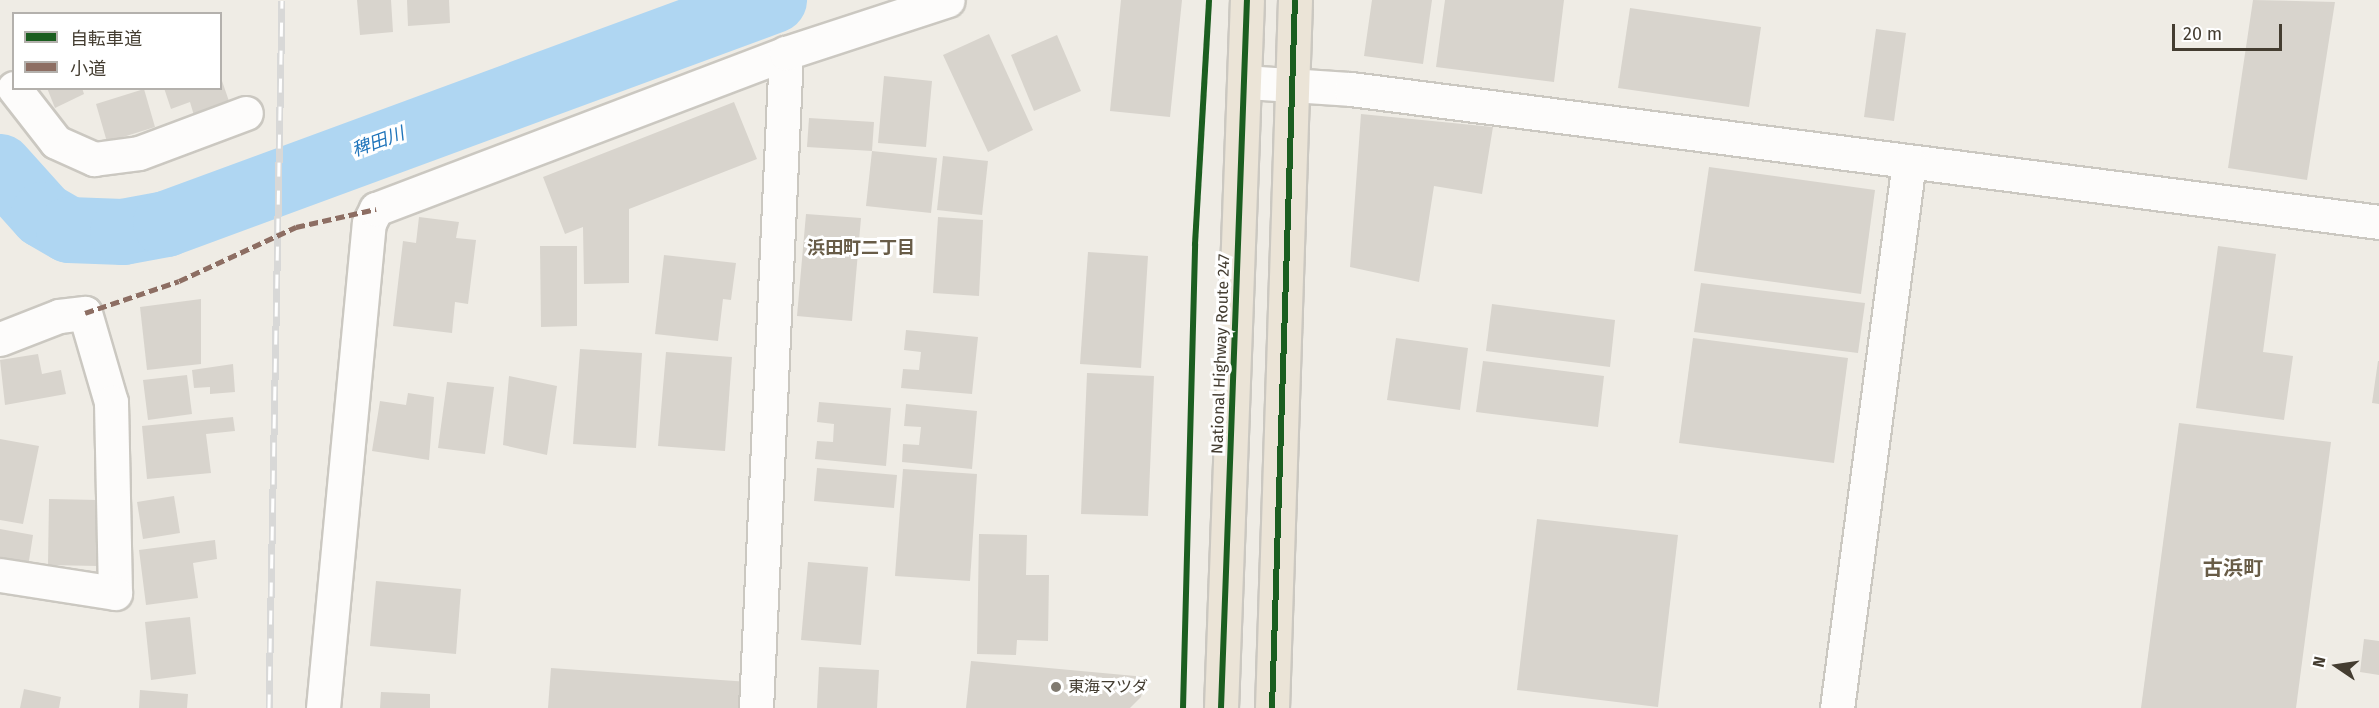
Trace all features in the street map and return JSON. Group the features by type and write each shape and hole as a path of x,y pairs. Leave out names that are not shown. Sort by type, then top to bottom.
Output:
{"highway":[{"name":"National Highway Route 247","path":"1221,708 1247,0"},
{"path":"1272,708 1295,0"}],"street":[{"path":"323,708 369,223 376,208 786,53 948,0"},
{"path":"756,708 786,53"},
{"path":"0,67 12,85"},
{"path":"1245,82 1292,82 2379,222"},
{"path":"16,90 56,142 94,159 139,153 246,113"},
{"path":"1837,708 1909,162"},
{"path":"0,339 59,316 85,313 111,402 115,593 0,575"}],"building":[{"path":"357,0 391,0 393,32 360,35"},
{"path":"407,0 449,0 450,23 408,26"},
{"path":"1121,0 1182,0 1170,117 1110,111"},
{"path":"1372,0 1432,0 1423,64 1364,56"},
{"path":"1445,0 1564,0 1554,82 1436,67"},
{"path":"2253,0 2335,2 2307,180 2228,168"},
{"path":"1630,8 1761,27 1749,107 1618,88"},
{"path":"1876,29 1906,33 1894,121 1864,117"},
{"path":"989,34 1033,130 988,152 943,55"},
{"path":"1057,35 1081,91 1034,111 1011,55"},
{"path":"884,76 932,81 926,147 878,143"},
{"path":"222,81 231,107 195,119 190,102 171,109 165,90 222,90"},
{"path":"48,90 83,90 84,94 55,108"},
{"path":"144,90 155,127 107,142 96,104"},
{"path":"734,102 757,159 629,209 629,283 584,284 583,227 565,234 543,177"},
{"path":"1361,114 1493,127 1482,194 1434,186 1419,282 1350,267"},
{"path":"809,118 874,122 872,151 807,147"},
{"path":"872,151 937,158 931,213 866,206"},
{"path":"943,156 988,161 982,215 937,210"},
{"path":"1709,167 1875,190 1861,294 1694,271"},
{"path":"806,214 861,218 852,321 797,316"},
{"path":"419,217 459,222 456,238 476,240 468,304 455,302 452,333 393,326 403,241 416,243"},
{"path":"938,217 983,220 979,296 933,293"},
{"path":"540,246 577,246 577,326 541,327"},
{"path":"2218,246 2276,254 2263,352 2293,356 2284,420 2196,408"},
{"path":"1088,252 1148,256 1141,368 1080,364"},
{"path":"664,255 736,263 731,300 723,299 718,341 655,334"},
{"path":"1701,283 1865,303 1858,353 1694,332"},
{"path":"201,299 201,364 147,370 140,307"},
{"path":"1492,304 1615,320 1610,367 1486,351"},
{"path":"906,330 978,337 972,394 901,388 903,369 919,370 921,352 904,350"},
{"path":"1396,338 1468,348 1460,410 1387,400"},
{"path":"1693,338 1848,358 1834,463 1679,443"},
{"path":"580,349 642,353 636,448 573,444"},
{"path":"666,352 732,357 725,451 658,446"},
{"path":"38,354 42,374 61,370 66,394 5,405 0,360"},
{"path":"1483,361 1604,376 1598,427 1476,412"},
{"path":"2379,361 2379,404 2372,403"},
{"path":"233,364 235,392 210,394 210,387 194,388 192,370"},
{"path":"1087,373 1154,376 1148,516 1081,514"},
{"path":"187,375 192,414 148,420 143,380"},
{"path":"509,376 557,386 547,455 503,445"},
{"path":"447,382 494,387 485,454 438,448"},
{"path":"408,393 434,397 429,460 372,451 380,401 406,405"},
{"path":"819,402 891,408 886,466 815,459 817,441 833,442 834,424 817,422"},
{"path":"906,404 977,411 972,469 902,462 903,444 919,445 921,427 904,426"},
{"path":"233,417 235,431 206,434 211,473 147,479 142,426"},
{"path":"2179,423 2331,442 2296,708 2141,708"},
{"path":"0,439 39,446 23,524 0,520"},
{"path":"817,468 897,475 894,508 814,501"},
{"path":"903,469 977,474 970,581 895,576"},
{"path":"174,496 180,533 143,539 137,502"},
{"path":"49,499 99,500 98,566 48,565"},
{"path":"1537,519 1678,535 1658,707 1517,690"},
{"path":"0,529 33,535 28,567 0,562"},
{"path":"979,534 1027,535 1026,575 1049,575 1048,641 1017,640 1016,655 977,654"},
{"path":"215,540 217,559 193,563 198,598 146,605 139,550"},
{"path":"808,562 868,567 861,645 801,640"},
{"path":"376,581 461,589 456,654 370,646"},
{"path":"190,617 196,674 151,680 145,622"},
{"path":"2364,639 2379,641 2379,675 2360,672"},
{"name":"東海マツダ","path":"971,661 1146,677 1141,697 1130,708 966,708"},
{"path":"819,667 879,670 877,708 817,708"},
{"path":"551,668 749,682 747,708 548,708"},
{"path":"24,689 61,697 59,708 20,708"},
{"path":"140,690 188,694 187,708 139,708"},
{"path":"381,692 430,694 430,708 380,708"}],"waterway":[{"name":"稗田川","path":"0,167 43,215 69,230 123,232 166,224 774,0"}],"railway":[{"path":"269,708 282,0"}],"marked path":[{"path":"85,313 179,281 296,227 376,209"}],"cycle path":[{"path":"1183,708 1195,244 1209,0"},
{"path":"1221,708 1247,0"},
{"path":"1272,708 1295,0"}],"place":[{"name":"東海マツダ","path":"1056,687"}],"district":[{"name":"浜田町二丁目","path":"861,248"},
{"name":"古浜町","path":"2233,568"}]}
